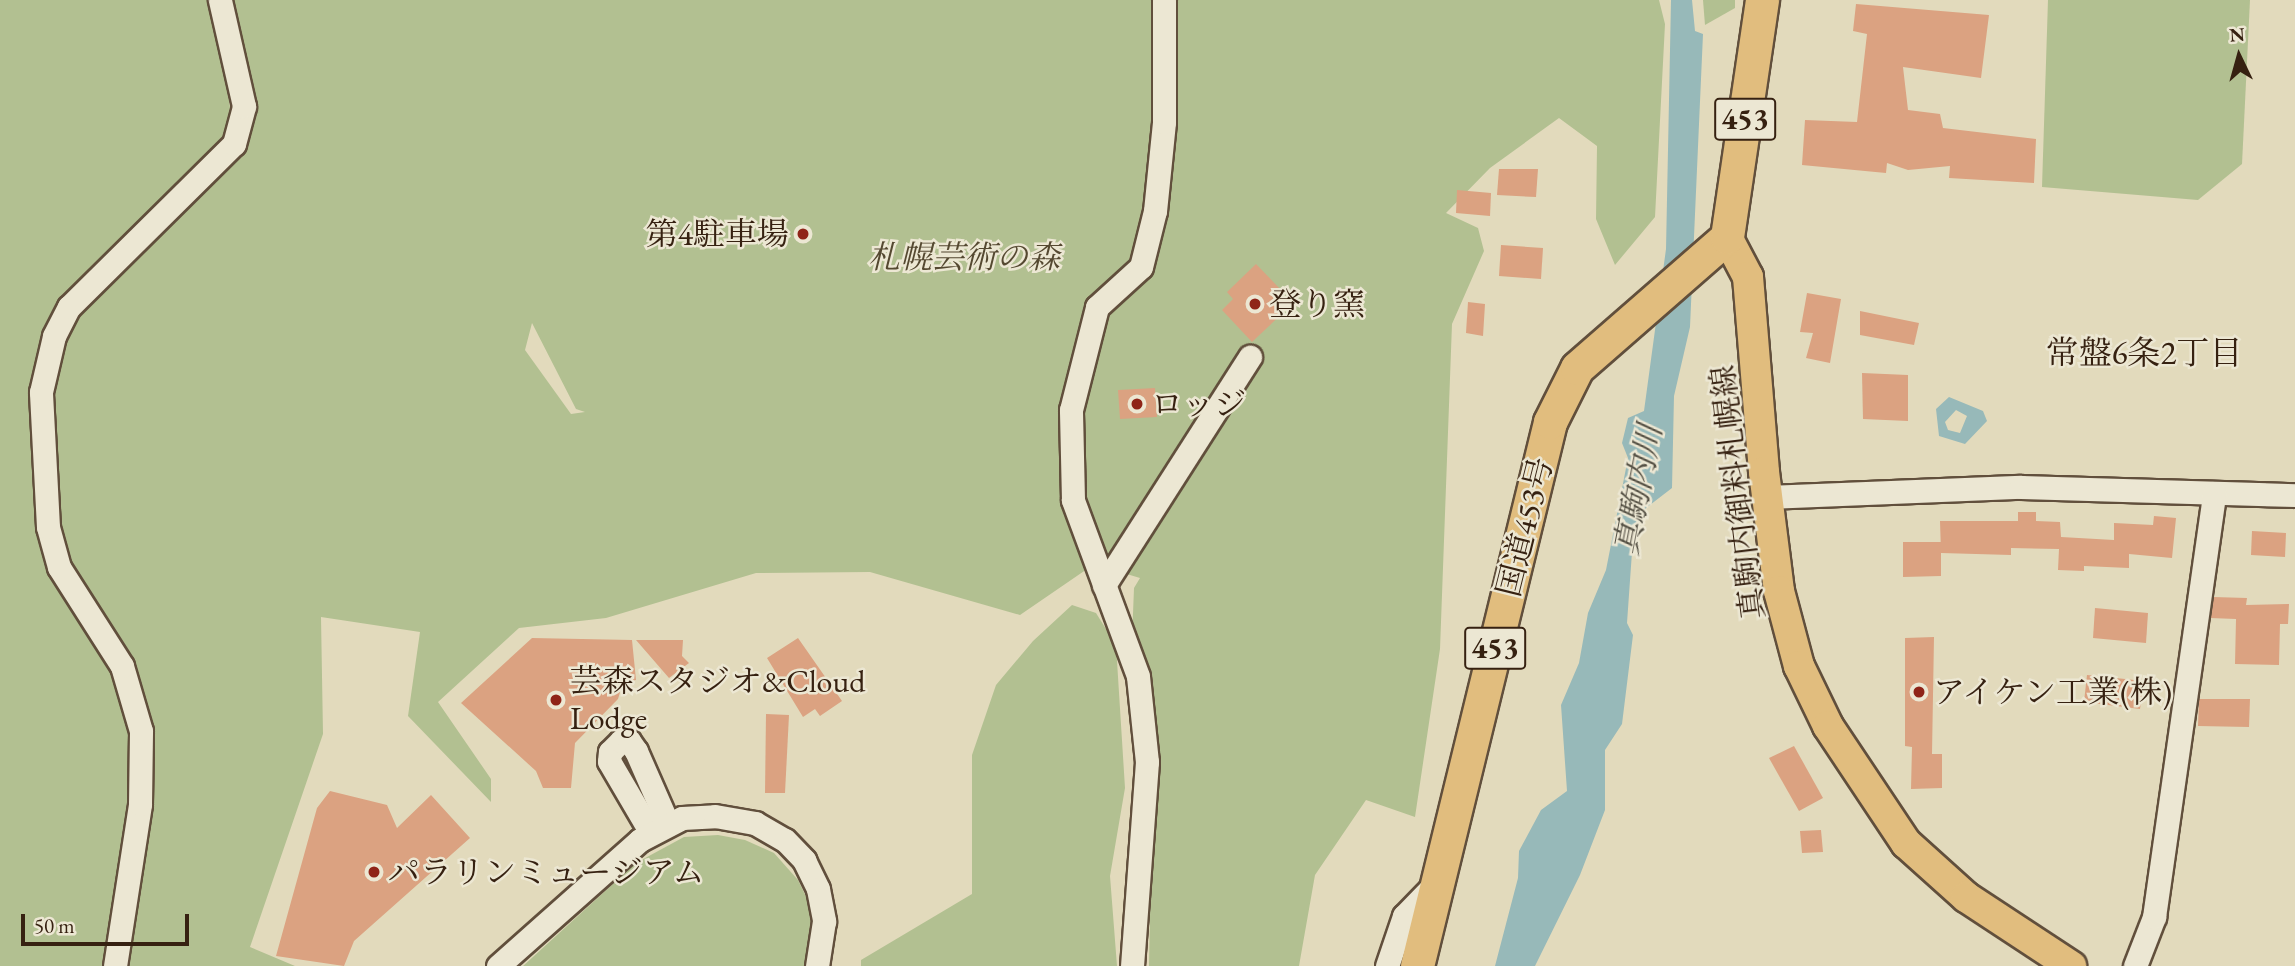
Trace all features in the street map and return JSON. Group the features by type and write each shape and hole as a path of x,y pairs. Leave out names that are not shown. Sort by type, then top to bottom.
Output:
{"highway":[{"name":"453","path":"1727,237 1762,0"},
{"name":"国道453号","path":"1417,966 1550,422 1577,368 1602,344 1699,266 1727,237"}],"main road":[{"name":"真駒内御料札幌線","path":"1727,237 1748,276 1767,498 1779,591 1799,666 1859,778 1906,842 1966,897 2071,966"}],"street":[{"path":"115,966 140,804 141,731 122,666 59,567 48,527 41,392 54,336 69,307 234,144 244,106 220,0"},
{"path":"1132,966 1147,762 1138,676 1073,499 1071,410 1097,307 1140,267 1155,211 1164,122 1164,0"},
{"path":"1104,585 1250,357"},
{"path":"1767,498 2021,487 2295,495"},
{"path":"2135,966 2154,917 2214,493"},
{"path":"498,966 660,828 715,816 755,823 785,840 804,860 818,889 824,921 817,966"},
{"path":"1387,966 1404,916 1438,881"}],"green space":[{"name":"札幌芸術の森","path":"0,0 215,0 232,122 249,135 255,114 231,0 1659,0 1665,24 1655,217 1615,265 1596,219 1597,146 1559,118 1490,168 1446,213 1478,228 1484,251 1452,324 1440,649 1415,817 1366,800 1315,875 1299,966 1149,966 1154,719 1132,639 1134,588 1140,578 1090,563 1090,567 1020,615 870,572 756,573 606,618 519,628 438,702 491,779 491,802 408,716 420,632 321,617 323,734 250,947 295,966 0,966","holes":["532,323 576,409 585,412 571,414 525,350"]},
{"path":"1703,0 1735,0 1735,8 1705,25"},
{"path":"2048,0 2250,0 2242,164 2198,200 2042,187"},
{"path":"1072,605 1096,613 1116,645 1125,788 1110,876 1117,966 861,966 861,960 972,894 972,755 996,685 1033,641"},
{"path":"718,835 745,840 774,853 798,880 810,905 812,928 804,966 523,966 636,863 684,837"}],"water":[{"name":"真駒内川","path":"1671,0 1692,0 1695,31 1703,34 1690,327 1674,396 1672,488 1646,508 1632,552 1627,623 1633,635 1622,724 1605,750 1605,810 1580,875 1535,966 1495,966 1518,878 1519,851 1541,810 1567,791 1561,705 1579,663 1588,613 1606,570 1628,458 1622,443 1628,418 1644,411 1666,249"},
{"path":"1949,397 1983,411 1987,421 1965,444 1939,436 1936,409","holes":["1956,410 1967,416 1960,433 1948,430 1945,422"]}],"building":[{"path":"1856,4 1989,15 1981,78 1903,67 1908,110 1940,114 1943,128 2036,139 2034,183 1949,178 1950,166 1908,170 1887,163 1886,173 1802,165 1805,120 1857,122 1867,34 1853,31"},
{"path":"1499,169 1538,169 1536,197 1497,195"},
{"path":"1457,190 1491,193 1490,216 1456,213"},
{"path":"1501,245 1543,248 1541,279 1499,276"},
{"name":"登り窯","path":"1256,264 1283,292 1277,298 1287,309 1252,342 1222,310 1233,299 1227,292"},
{"path":"1807,293 1841,299 1830,363 1806,358 1813,333 1800,332"},
{"path":"1468,302 1485,304 1483,336 1466,333"},
{"path":"1860,311 1919,323 1914,345 1860,335"},
{"path":"1862,373 1908,375 1908,421 1863,419"},
{"name":"ロッジ","path":"1155,388 1157,417 1120,419 1118,390"},
{"path":"2018,512 2036,512 2036,521 2060,522 2061,537 2114,540 2114,523 2153,525 2154,516 2176,518 2172,558 2129,554 2129,568 2084,566 2084,571 2058,570 2059,549 2011,548 2011,555 1941,553 1940,521 2018,521"},
{"path":"2252,531 2286,533 2285,557 2251,555"},
{"path":"1903,542 1941,542 1941,576 1903,577"},
{"path":"2213,597 2247,598 2246,605 2289,604 2288,624 2280,624 2279,665 2235,664 2236,619 2210,618"},
{"path":"2095,608 2148,613 2146,643 2093,638"},
{"name":"アイケン工業(株)","path":"1934,637 1932,754 1942,754 1942,788 1911,789 1912,747 1905,746 1905,638"},
{"path":"532,638 632,640 636,680 623,682 618,699 575,743 571,788 543,788 536,771 461,703"},
{"path":"798,638 842,701 820,716 815,709 803,717 767,658"},
{"path":"636,640 683,640 682,656 689,663 669,678"},
{"path":"2087,675 2144,681 2140,709 2084,702"},
{"path":"2199,699 2250,699 2249,727 2198,726"},
{"path":"766,714 789,715 785,793 765,793"},
{"path":"1794,746 1823,798 1799,811 1769,758"},
{"path":"330,791 387,805 397,828 431,795 470,838 354,941 344,966 276,956 317,808"},
{"path":"1821,830 1823,852 1802,853 1800,831"}],"place":[{"name":"第4駐車場","path":"803,234"},
{"name":"登り窯","path":"1255,304"},
{"name":"ロッジ","path":"1137,404"},
{"name":"アイケン工業(株)","path":"1919,692"},
{"name":"芸森スタジオ&Cloud Lodge","path":"556,700"},
{"name":"パラリンミュージアム","path":"374,872"}],"district":[{"name":"常盤6条2丁目","path":"2144,353"}]}
